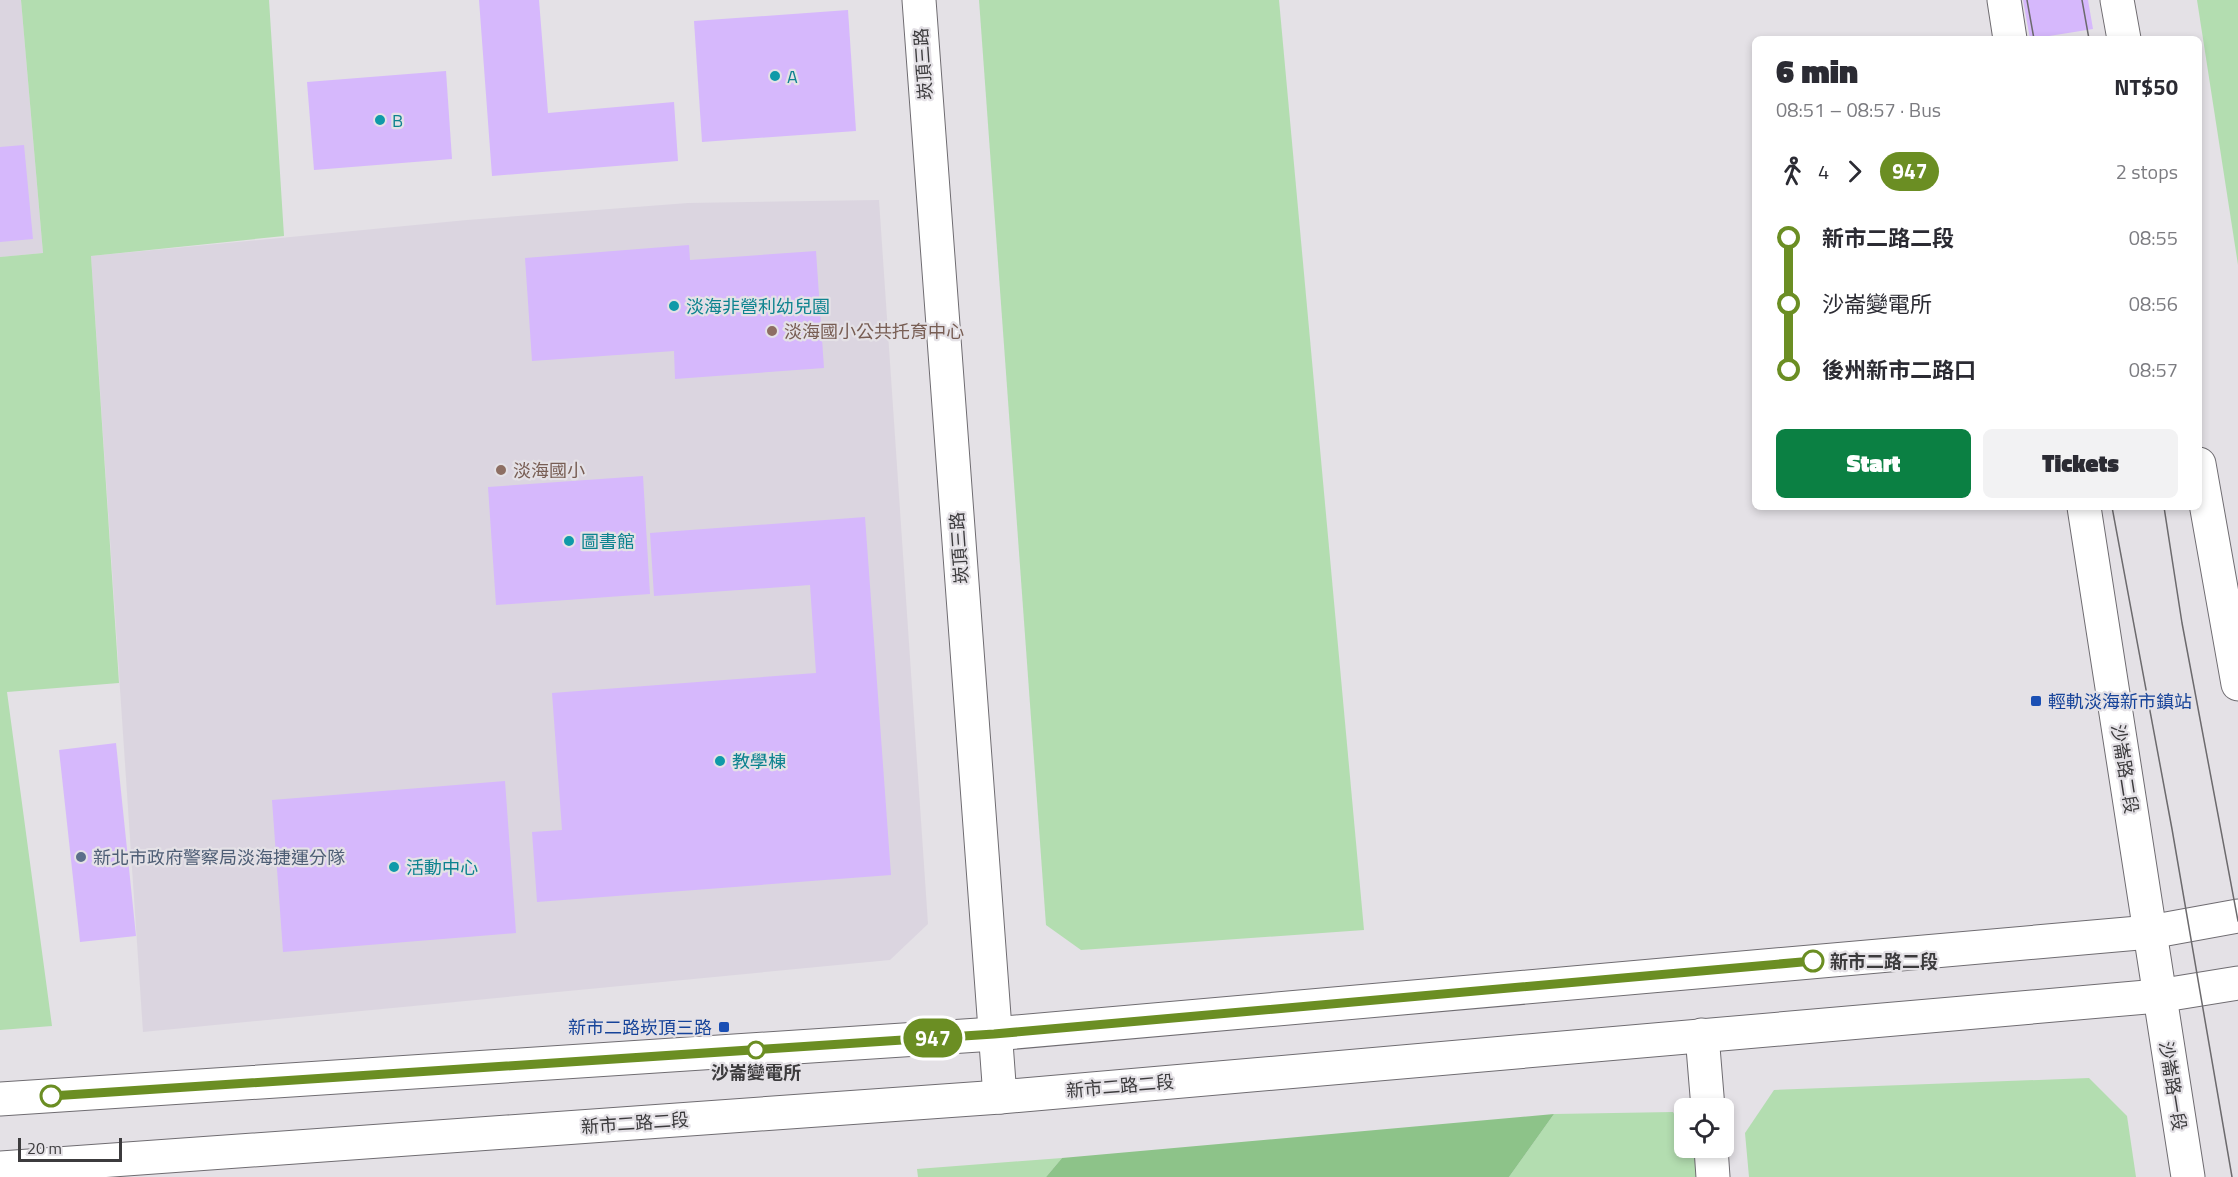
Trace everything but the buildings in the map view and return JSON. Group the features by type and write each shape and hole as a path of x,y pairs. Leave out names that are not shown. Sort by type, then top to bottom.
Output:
{"street":[{"name":"崁頂三路","path":"919,0 1000,1096"},
{"path":"2004,0 2010,36"},
{"path":"2117,0 2123,36"},
{"path":"2202,481 2238,684"},
{"name":"沙崙路二段","path":"2084,510 2158,996"},
{"path":"0,1099 994,1034 2150,932 2238,916"},
{"name":"新市二路二段","path":"0,1168 1000,1096 2158,996 2238,983"},
{"name":"沙崙路一段","path":"2158,996 2188,1177"},
{"path":"1702,1035 1707,1098"},
{"path":"1712,1158 1713,1177"}],"shaded area":[{"path":"0,0 21,0 43,253 0,257"},
{"name":"淡海國小","path":"879,200 928,924 890,960 143,1032 91,256 467,220 688,203"}],"green space":[{"path":"21,0 269,0 284,236 91,256 119,683 7,692 52,1026 0,1030 0,257 43,253"},
{"path":"979,0 1279,0 1364,930 1081,950 1046,925"},
{"path":"2197,0 2238,0 2238,265"},
{"path":"2089,1078 2127,1116 2136,1177 1749,1177 1745,1133 1774,1090"},
{"path":"1673,1112 1674,1158 1695,1158 1696,1177 1509,1177 1554,1114"},
{"path":"1554,1114 1509,1177 1046,1177 1062,1158"},
{"path":"1062,1158 1046,1177 918,1177 917,1169"}],"tram line":[{"path":"2027,0 2033,36"},
{"path":"2082,0 2088,36"},
{"path":"2113,510 2172,829 2232,1177"},
{"path":"2164,510 2182,623 2238,921"}],"bus line":[{"name":"947","path":"51,1096 994,1034 1813,961"}],"place":[{"name":"A","path":"775,76"},
{"name":"B","path":"380,120"},
{"name":"淡海非營利幼兒園","path":"674,306"},
{"name":"淡海國小公共托育中心","path":"772,331"},
{"name":"淡海國小","path":"501,470"},
{"name":"圖書館","path":"569,541"},
{"name":"輕軌淡海新市鎮站","path":"2036,701"},
{"name":"教學棟","path":"720,761"},
{"name":"新北市政府警察局淡海捷運分隊","path":"81,857"},
{"name":"活動中心","path":"394,867"},
{"name":"新市二路二段","path":"1813,961"},
{"name":"新市二路崁頂三路","path":"724,1027"},
{"name":"沙崙變電所","path":"756,1050"}]}
